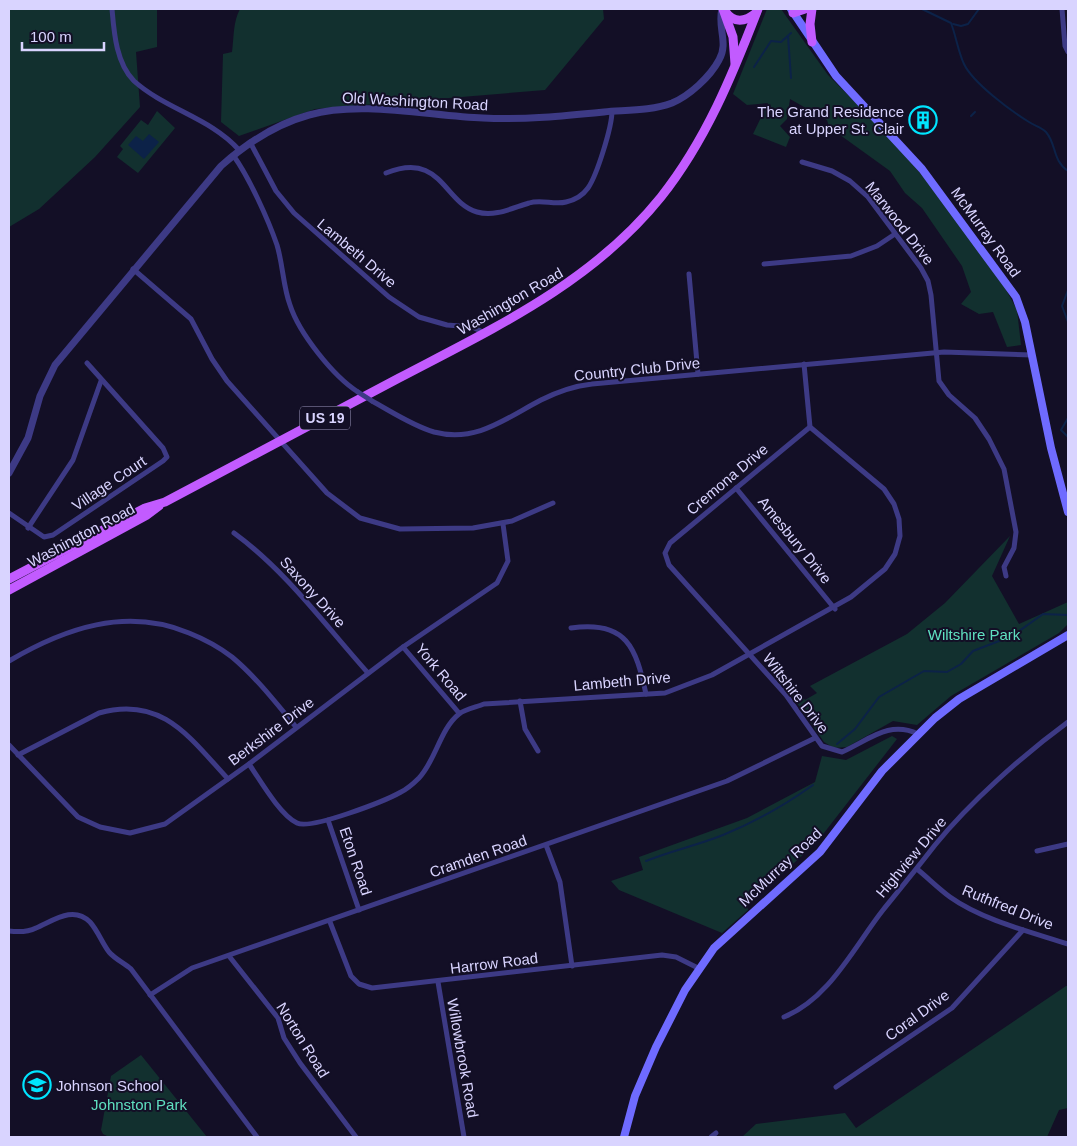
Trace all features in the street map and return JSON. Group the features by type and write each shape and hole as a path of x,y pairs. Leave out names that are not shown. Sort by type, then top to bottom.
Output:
{"main road":[{"path":"723,9 731,18 739,21 748,19 757,11"},
{"path":"723,9 734,42 736,67"},
{"path":"793,10 805,9"},
{"path":"812,9 810,24 812,42"},
{"name":"McMurray Road","path":"793,10 812,42 841,82 927,175 1008,284 1023,313 1051,448 1067,502 1068,512"},
{"name":"Washington Road","path":"9,590 147,515 165,502 485,333 559,290 601,258 635,226 661,197 696,147 721,102 757,11"},
{"name":"Washington Road","path":"9,579 145,508 165,502"},
{"name":"McMurray Road","path":"624,1137 635,1096 656,1046 698,968 724,938 820,852 882,771 918,734 958,699 1068,635"}],"street":[{"path":"112,9 118,53 134,80 224,136 236,153"},
{"name":"Old Washington Road","path":"9,473 28,438 40,396 55,365 133,269 221,166 250,142 279,126 309,115 342,110 404,111 504,119 612,112 669,104 683,96 704,78 718,62 722,52 724,37 720,20 723,9"},
{"path":"1062,9 1065,46 1068,52"},
{"path":"386,173 404,168 427,172 436,176 470,209 482,213 499,213 533,202 566,202 578,197 590,184 610,127 612,112"},
{"name":"Lambeth Drive","path":"250,142 276,191 294,214 389,297 420,316 447,325 473,327 485,333"},
{"name":"Country Club Drive","path":"236,153 277,245 286,292 294,314 330,366 346,384 358,392 429,430 446,434 466,434 494,427 541,400 581,386 935,353 961,352 1032,355"},
{"name":"Marwood Drive","path":"802,162 832,171 850,181 868,198 921,268 928,281 939,381 949,395 975,418 989,439 1004,469 1016,532 1014,548 1004,568 1006,576"},
{"path":"764,264 851,256 877,246 895,234"},
{"path":"133,269 191,319 221,373 334,499 354,515 367,521 406,530 473,528 503,524 553,503"},
{"path":"689,274 698,374"},
{"name":"Village Court","path":"9,513 28,528 44,537 53,535 164,461 167,457 164,448 101,381 87,363"},
{"path":"804,364 810,427"},
{"name":"Village Court","path":"28,528 73,460 101,381"},
{"name":"Lambeth Drive","path":"460,714 484,704 665,693 689,686 835,608 885,569 895,554 900,536 899,519 894,504 884,489 810,427"},
{"name":"Cremona Drive","path":"665,553 670,542 810,427"},
{"name":"Amesbury Drive","path":"736,488 835,608"},
{"name":"Berkshire Drive","path":"9,745 78,818 100,827 130,833 165,824 175,819 249,764 403,647 497,583 508,561 503,524"},
{"name":"Saxony Drive","path":"234,533 258,551 368,673"},
{"name":"Wiltshire Drive","path":"665,553 669,565 786,695 815,738 829,750 842,752 894,728 907,729 918,734"},
{"path":"9,661 35,646 93,624 116,621 159,623 207,641 231,657 258,683 296,727"},
{"path":"571,628 602,626 630,645 638,660 646,694"},
{"name":"York Road","path":"403,647 460,714"},
{"path":"520,701 525,729 538,751"},
{"path":"18,755 99,713 113,709 132,709 164,717 180,728 228,779"},
{"path":"249,764 286,815 297,824 309,825 328,820 402,792 430,765 447,730 460,714"},
{"name":"Highview Drive","path":"784,1017 796,1012 826,988 883,910 936,844 970,807 1044,740 1068,722"},
{"name":"Cramden Road","path":"150,995 181,974 727,781 815,738"},
{"name":"Eton Road","path":"328,820 359,910"},
{"path":"1037,851 1068,844"},
{"path":"546,845 560,882 572,966"},
{"name":"Ruthfred Drive","path":"917,869 951,898 975,910 1023,930 1068,944"},
{"path":"9,931 21,932 35,929 55,917 74,915 90,922 110,953 131,969 257,1137"},
{"name":"Harrow Road","path":"330,922 346,966 360,984 372,988 438,982 662,955 676,957 698,968"},
{"name":"Coral Drive","path":"836,1087 952,1008 1023,930"},
{"name":"Norton Road","path":"229,956 278,1018 284,1038 300,1063 356,1137"},
{"name":"Willowbrook Road","path":"438,982 464,1137"}],"green space":[{"path":"9,9 157,9 157,47 136,52 140,107 95,157 39,209 9,227"},
{"path":"240,9 603,9 604,19 545,90 315,109 239,136 221,122 223,54 232,52 235,24"},
{"path":"767,9 781,9 828,75 891,138 935,191 1004,286 1017,310 1021,345 1007,347 993,312 979,314 961,304 971,292 962,266 922,208 905,193 890,171 829,127 827,120 790,99 787,119 780,126 790,137 786,147 753,134 768,103 747,105 733,94"},
{"path":"157,111 175,128 138,173 117,157 123,149 120,146 141,120 148,125"},
{"name":"Wiltshire Park","path":"1010,536 992,576 1019,624 1068,602 1068,624 1059,633 951,696 917,725 893,721 847,747 834,748 824,742 790,693 797,690 805,700 817,693 810,686 907,634 945,603"},
{"path":"892,736 897,739 817,842 747,906 748,910 722,933 619,890 611,881 643,870 639,857 747,818 815,782 822,756 846,760"},
{"path":"1068,986 1068,1108 1059,1110 1047,1137 742,1137 756,1124 845,1113 856,1128"},
{"name":"Johnston Park","path":"141,1055 207,1137 109,1137 103,1134 101,1130 111,1076"}],"water":[{"path":"149,134 159,142 144,159 128,145 136,136 143,141"}],"waterway":[{"path":"922,9 951,23 964,64 975,80 1003,104 1046,132 1052,142 1059,162 1068,171"},
{"path":"953,24 961,26 968,24 979,9"},
{"path":"754,67 771,41 781,42 791,33"},
{"path":"788,36 791,78"},
{"path":"971,116 975,112"},
{"path":"1068,290 1062,306 1068,322"},
{"path":"1068,418 1061,430 1068,437"},
{"path":"837,744 855,729 879,697 924,671 947,672 961,664 973,651 1012,636 1043,614 1068,615"},
{"path":"646,861 714,839 747,825 813,785"}],"place":[{"name":"The Grand Residence at Upper St. Clair","path":"923,120"},
{"name":"Johnson School","path":"37,1085"}]}
